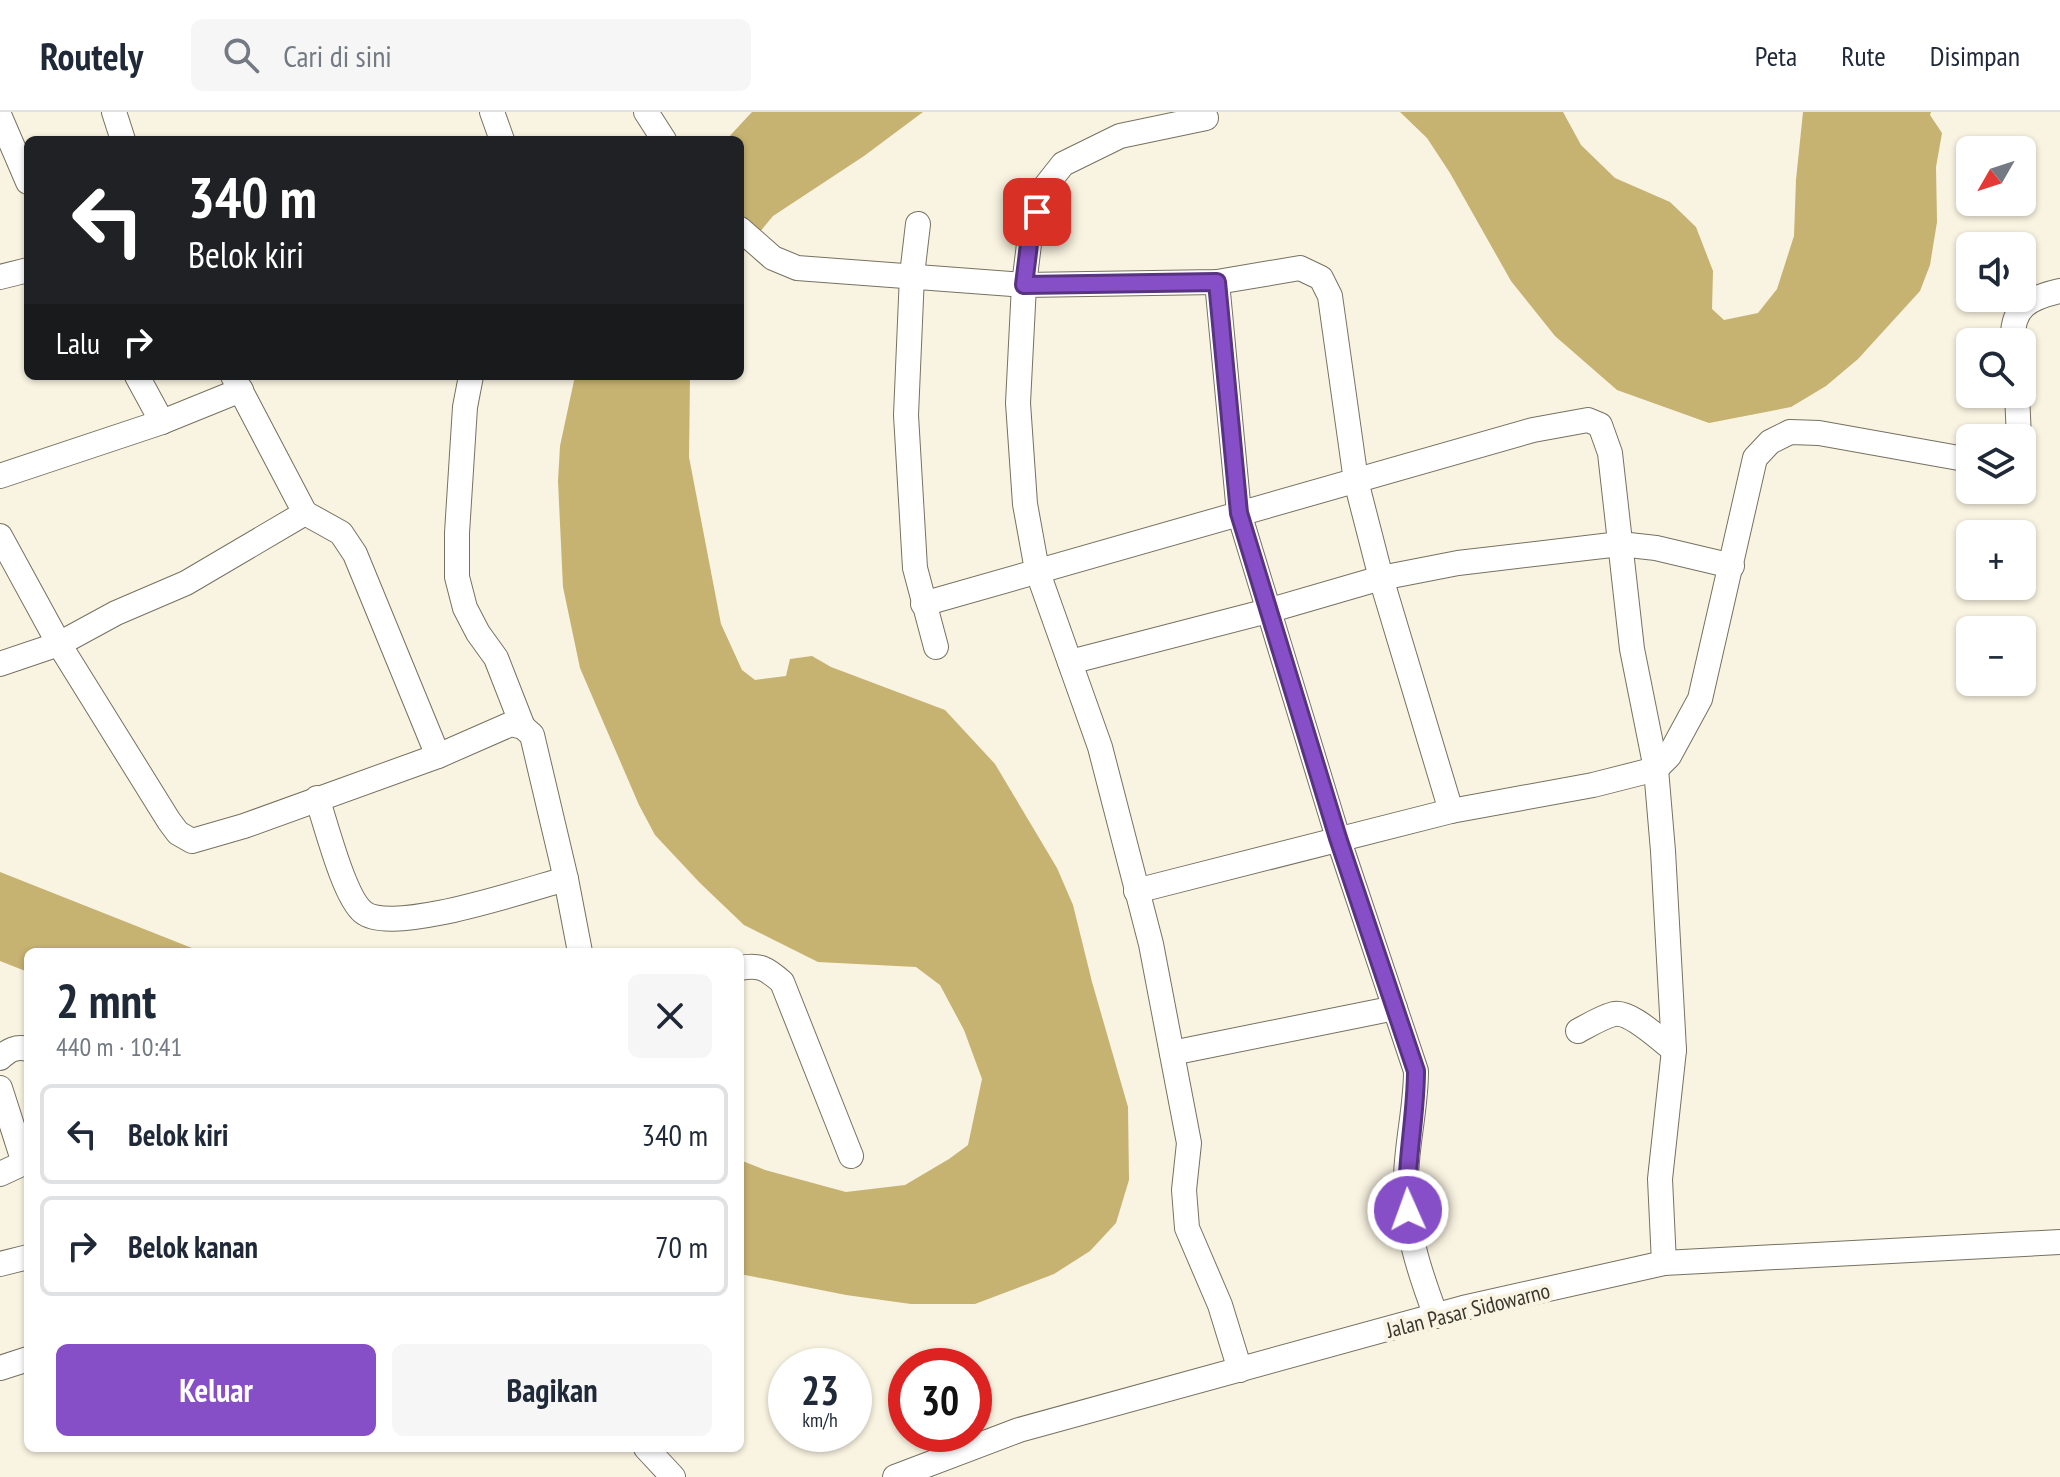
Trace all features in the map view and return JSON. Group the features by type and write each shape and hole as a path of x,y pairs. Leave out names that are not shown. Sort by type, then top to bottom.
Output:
{"street":[{"path":"114,112 122,136"},
{"path":"492,112 501,136"},
{"path":"646,112 661,136"},
{"path":"0,117 24,173"},
{"path":"1206,118 1120,136 1063,164 1044,188 1030,236 1024,285 1018,403 1025,504 1037,570 1100,747 1151,944 1189,1143 1184,1190 1187,1228 1220,1305 1240,1370"},
{"path":"918,224 912,275 906,415 915,568 936,647"},
{"path":"744,233 773,258 797,268 1024,285 1217,282 1300,268 1321,278 1330,296 1356,481 1381,578 1451,811"},
{"path":"0,277 24,271"},
{"path":"1217,282 1239,513 1338,838 1416,1071 1416,1097 1406,1178 1408,1210 1415,1260 1436,1316"},
{"path":"2014,328 2015,316 2029,301 2060,291"},
{"path":"139,380 162,422"},
{"path":"470,380 465,407 457,577 465,608 496,658 523,727 532,735 579,948"},
{"path":"0,476 162,422 237,383 305,513 341,533 355,554 438,756"},
{"path":"923,604 1533,430 1588,420 1600,425 1610,453 1632,649 1656,769 1674,1050 1660,1179 1664,1263"},
{"path":"1136,891 1451,811 1593,785 1656,769 1669,756 1700,699 1755,458 1770,442 1790,432 1819,433 1956,457"},
{"path":"0,664 59,644 116,613 210,570 305,513"},
{"path":"0,536 59,644 169,821 186,839 192,841 244,826 438,756 511,724 523,727"},
{"path":"1070,662 1381,578 1458,563 1620,544 1656,548 1732,566"},
{"path":"317,798 350,895 363,912 383,920 427,916 566,879"},
{"path":"744,967 756,965 782,982 851,1156"},
{"path":"1172,1053 1395,1008"},
{"path":"1578,1031 1612,1014 1621,1014 1632,1018 1674,1050"},
{"path":"0,1058 8,1051 24,1048"},
{"path":"0,1088 24,1156"},
{"path":"0,1174 24,1163"},
{"name":"Jalan Pasar Sidowarno","path":"895,1477 1019,1430 1436,1316 1664,1263 2060,1242"},
{"path":"0,1264 24,1258"},
{"path":"0,1368 24,1360"},
{"path":"650,1452 673,1477"}],"shaded area":[{"path":"752,112 923,112 864,156 773,216 744,251 744,136 730,136"},
{"path":"1400,112 1563,112 1581,145 1615,178 1670,202 1696,227 1713,271 1712,309 1724,320 1758,313 1777,289 1794,236 1803,112 1931,112 1942,133 1936,167 1937,222 1930,265 1920,291 1858,359 1826,386 1791,407 1709,423 1617,390 1555,336 1511,281 1427,138"},
{"path":"574,380 690,380 689,457 721,624 742,670 755,680 786,676 790,659 812,656 831,667 945,710 995,764 1057,868 1073,905 1128,1107 1129,1180 1116,1223 1090,1251 1054,1274 975,1304 911,1304 744,1275 744,1162 846,1192 905,1185 968,1145 982,1079 964,1030 940,985 916,967 818,962 744,925 655,835 580,668 563,587 558,481 560,446"},
{"path":"0,872 192,948 24,948 24,970 0,961"}],"route":[{"path":"1037,212 1030,236 1024,285 1217,282 1239,513 1338,838 1416,1071 1416,1097 1406,1178 1408,1210"}]}
